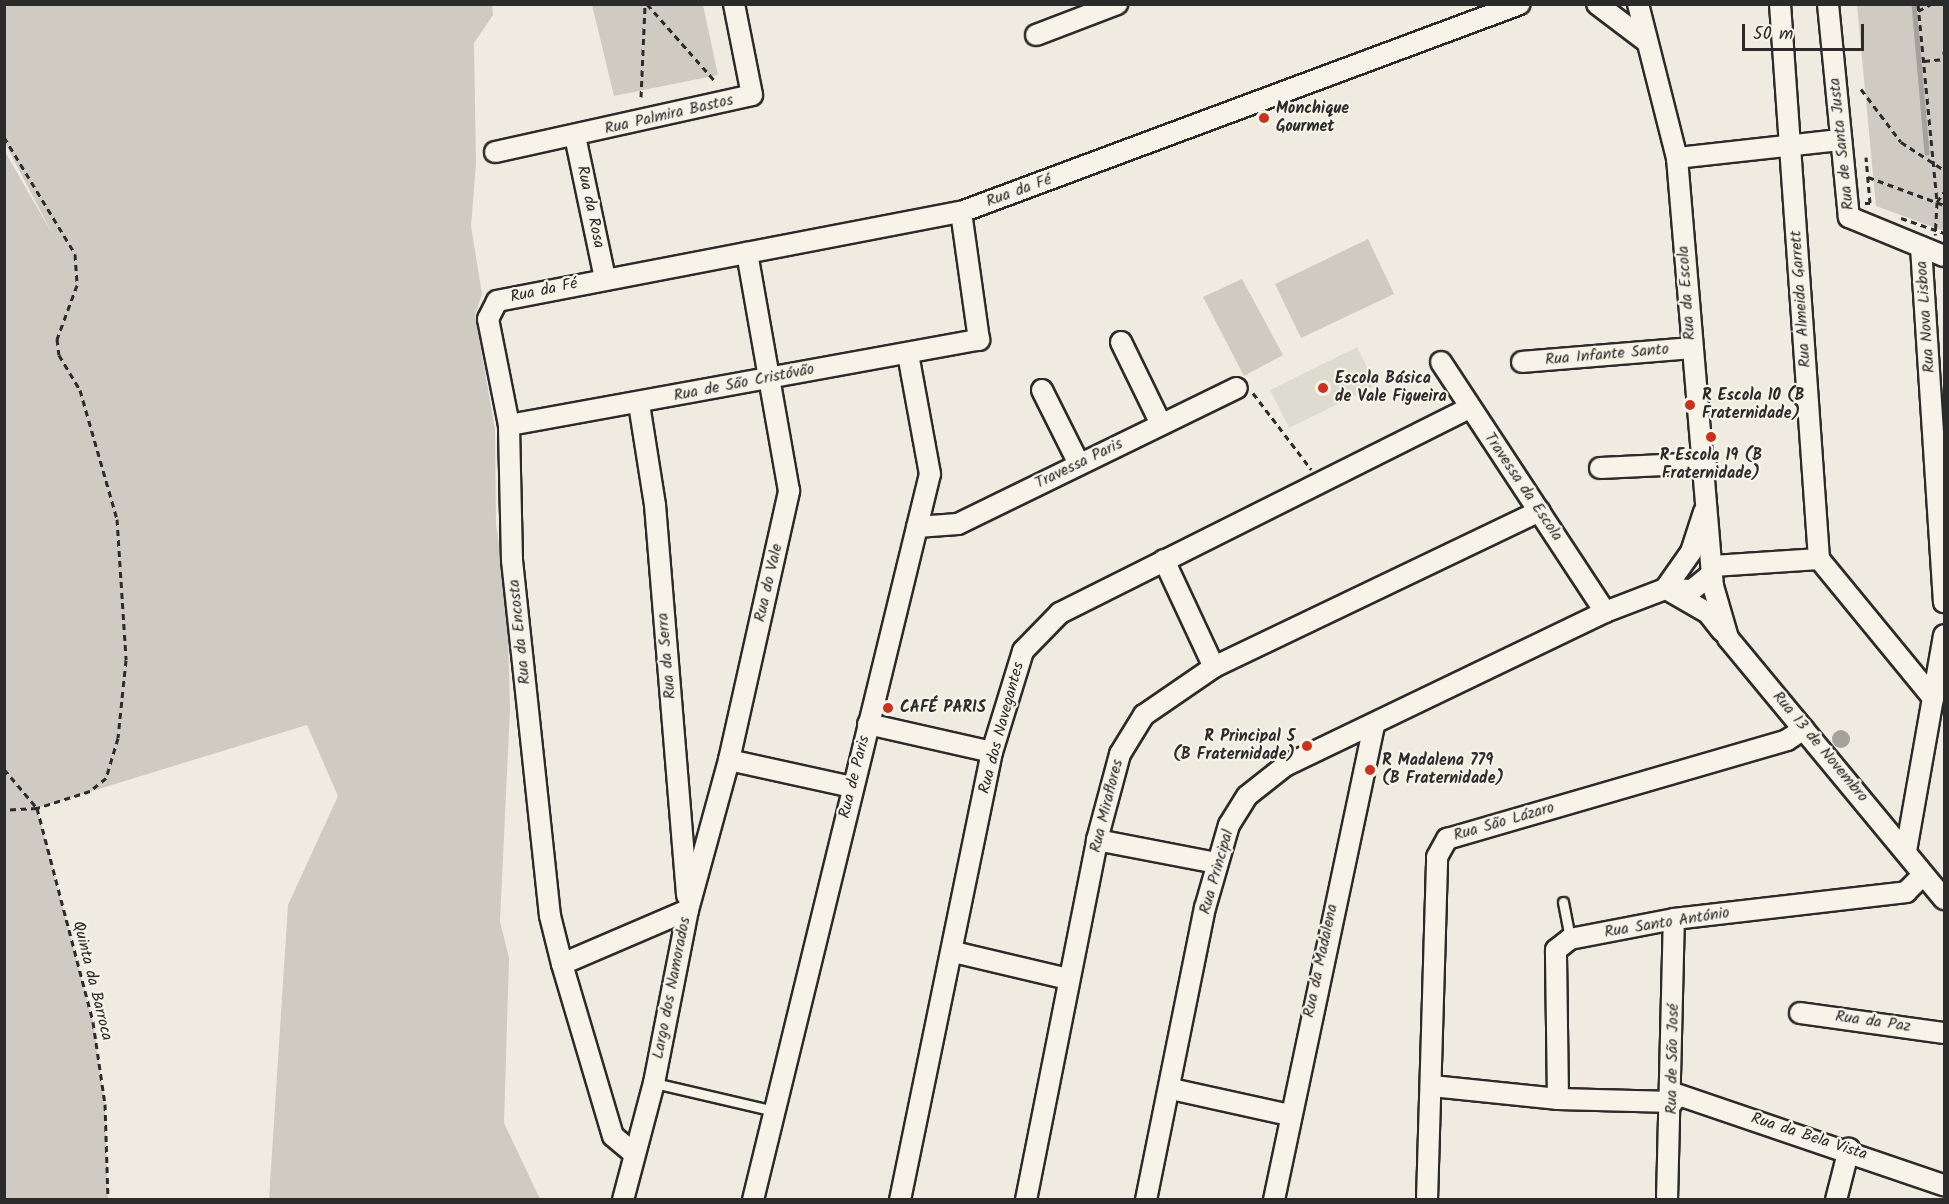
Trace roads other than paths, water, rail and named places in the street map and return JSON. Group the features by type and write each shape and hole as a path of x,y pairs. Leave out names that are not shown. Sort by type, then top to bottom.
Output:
{"street":[{"name":"Rua Palmira Bastos","path":"495,152 752,95 734,4"},
{"path":"1036,35 1117,4"},
{"name":"Rua da Fé","path":"497,301 605,278 961,212 1520,4"},
{"path":"1597,4 1650,44"},
{"name":"Rua Almeida Garrett","path":"1780,4 1819,559"},
{"name":"Rua de Santa Justa","path":"1828,4 1849,217 1944,256"},
{"name":"Rua da Escola","path":"1638,5 1684,157 1691,348 1706,463 1713,575"},
{"name":"Rua da Rosa","path":"575,136 605,278"},
{"path":"1684,157 1841,140"},
{"name":"Rua de São Cristóvão","path":"509,425 639,404 769,377 979,340 961,212"},
{"name":"Rua Nova Lisboa","path":"1921,247 1944,602"},
{"name":"Rua do Vale","path":"688,910 729,760 789,491 747,253"},
{"name":"Rua da Encosta","path":"497,301 488,319 509,425 512,560 550,916 562,964"},
{"path":"1121,342 1161,424"},
{"name":"Rua Infante Santo","path":"1522,362 1691,348"},
{"name":"Rua de Paris","path":"753,1200 930,474 908,354"},
{"name":"Travessa da Escola","path":"1441,362 1469,408 1540,511 1605,612"},
{"name":"Travessa Paris","path":"917,527 958,524 1237,388"},
{"path":"1042,390 1079,465"},
{"name":"Rua da Serra","path":"639,404 655,505 688,910"},
{"name":"Rua dos Navegantes","path":"900,1200 954,952 992,752 1023,651 1060,613 1469,408"},
{"path":"1600,468 1706,463"},
{"path":"1665,589 1679,571 1707,501"},
{"name":"Rua Miraflores","path":"1026,1200 1097,840 1120,754 1144,715 1214,667 1540,511"},
{"path":"1679,571 1713,575 1819,559 1933,698"},
{"path":"1164,560 1214,667"},
{"path":"1665,589 1692,590 1713,575"},
{"name":"Rua 13 de Novembro","path":"1713,575 1728,638 1944,899"},
{"path":"1665,589 1708,613 1728,638"},
{"name":"Rua Principal","path":"1146,1200 1217,863 1229,825 1247,796 1285,766 1605,612 1665,589"},
{"path":"1906,851 1944,635"},
{"path":"868,724 992,752"},
{"name":"Rua da Madalena","path":"1274,1200 1289,1115 1374,724"},
{"name":"Rua São Lázaro","path":"1427,1200 1437,857 1447,839 1786,740 1804,729"},
{"path":"729,760 852,787"},
{"path":"1097,840 1217,863"},
{"name":"Rua Santo António","path":"1570,939 1674,919 1906,892 1923,875"},
{"name":"Largo dos Namorados","path":"562,964 688,910"},
{"name":"Largo dos Namorados","path":"623,1200 632,1152 654,1083 688,910"},
{"name":"Rua de São José","path":"1667,1200 1673,1097 1674,919"},
{"path":"1558,1099 1556,950 1570,939"},
{"path":"954,952 1068,980"},
{"path":"562,964 613,1136 632,1152"},
{"name":"Rua da Paz","path":"1800,1013 1944,1033"},
{"name":"Rua da Bela Vista","path":"1432,1086 1558,1099 1673,1097 1849,1149 1944,1185"},
{"path":"1171,1089 1289,1115"},
{"path":"1836,1200 1849,1149"}],"lane":[{"path":"1563,902 1570,939"},
{"path":"654,1083 774,1112"}],"waterway":[{"path":"1914,4 1927,152"}],"place":[{"name":"Monchique Gourmet","path":"1264,118"},
{"name":"Escola Básica de Vale Figueira","path":"1323,388"},
{"name":"R Escola 10 (B Fraternidade)","path":"1690,405"},
{"name":"R Escola 19 (B Fraternidade)","path":"1711,437"},
{"name":"CAFÉ PARIS","path":"888,708"},
{"name":"R Principal 5 (B Fraternidade)","path":"1307,746"},
{"name":"R Madalena 779 (B Fraternidade)","path":"1370,770"}]}
